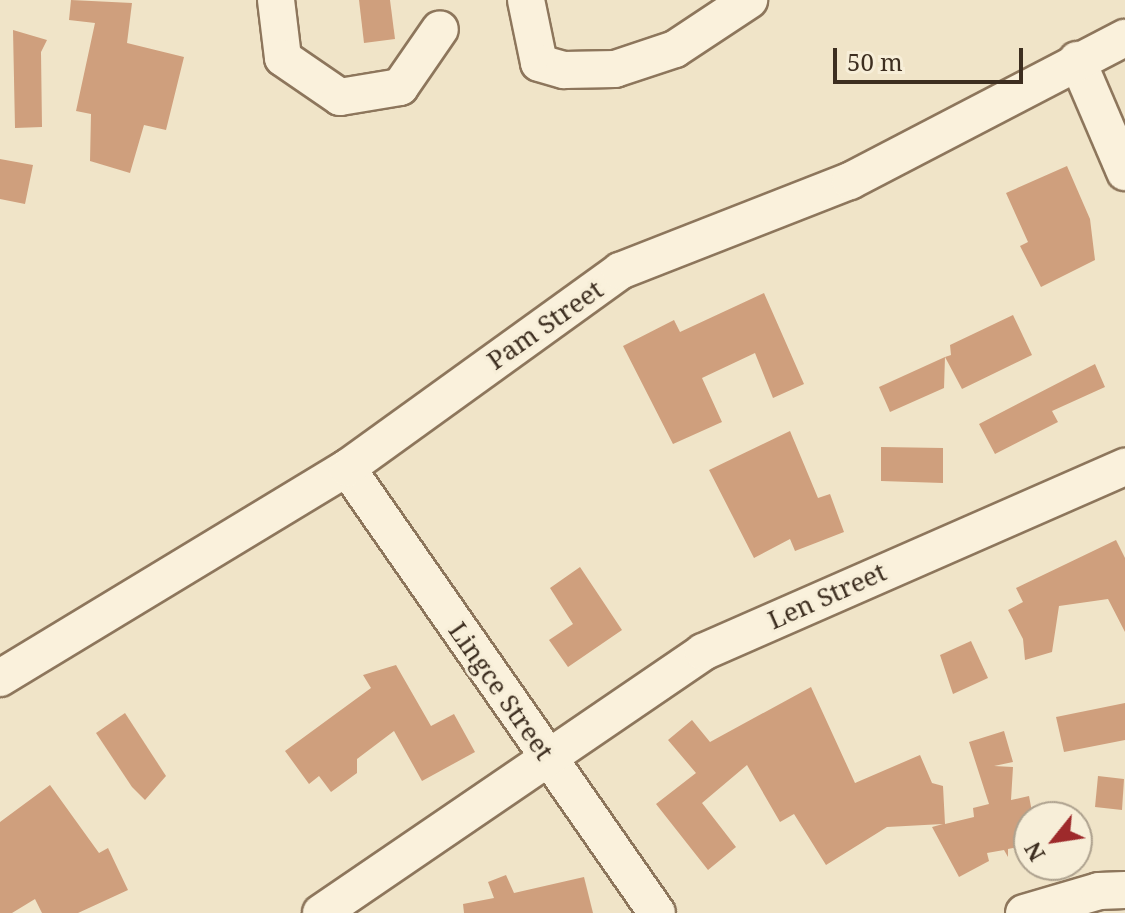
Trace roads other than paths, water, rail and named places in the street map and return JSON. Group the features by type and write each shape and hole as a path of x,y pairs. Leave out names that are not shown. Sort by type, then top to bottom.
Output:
{"street":[{"path":"276,0 283,58 340,97 400,87 440,29"},
{"path":"526,0 539,63 564,70 615,69 675,49 749,0"},
{"name":"Pam Street","path":"0,678 347,468 620,271 850,181 1077,60 1125,38"},
{"path":"1077,60 1125,172"},
{"name":"Len Street","path":"321,913 703,652 1125,467"},
{"name":"Lingce Street","path":"347,468 657,913"},
{"path":"1024,913 1099,891 1125,890"}]}
